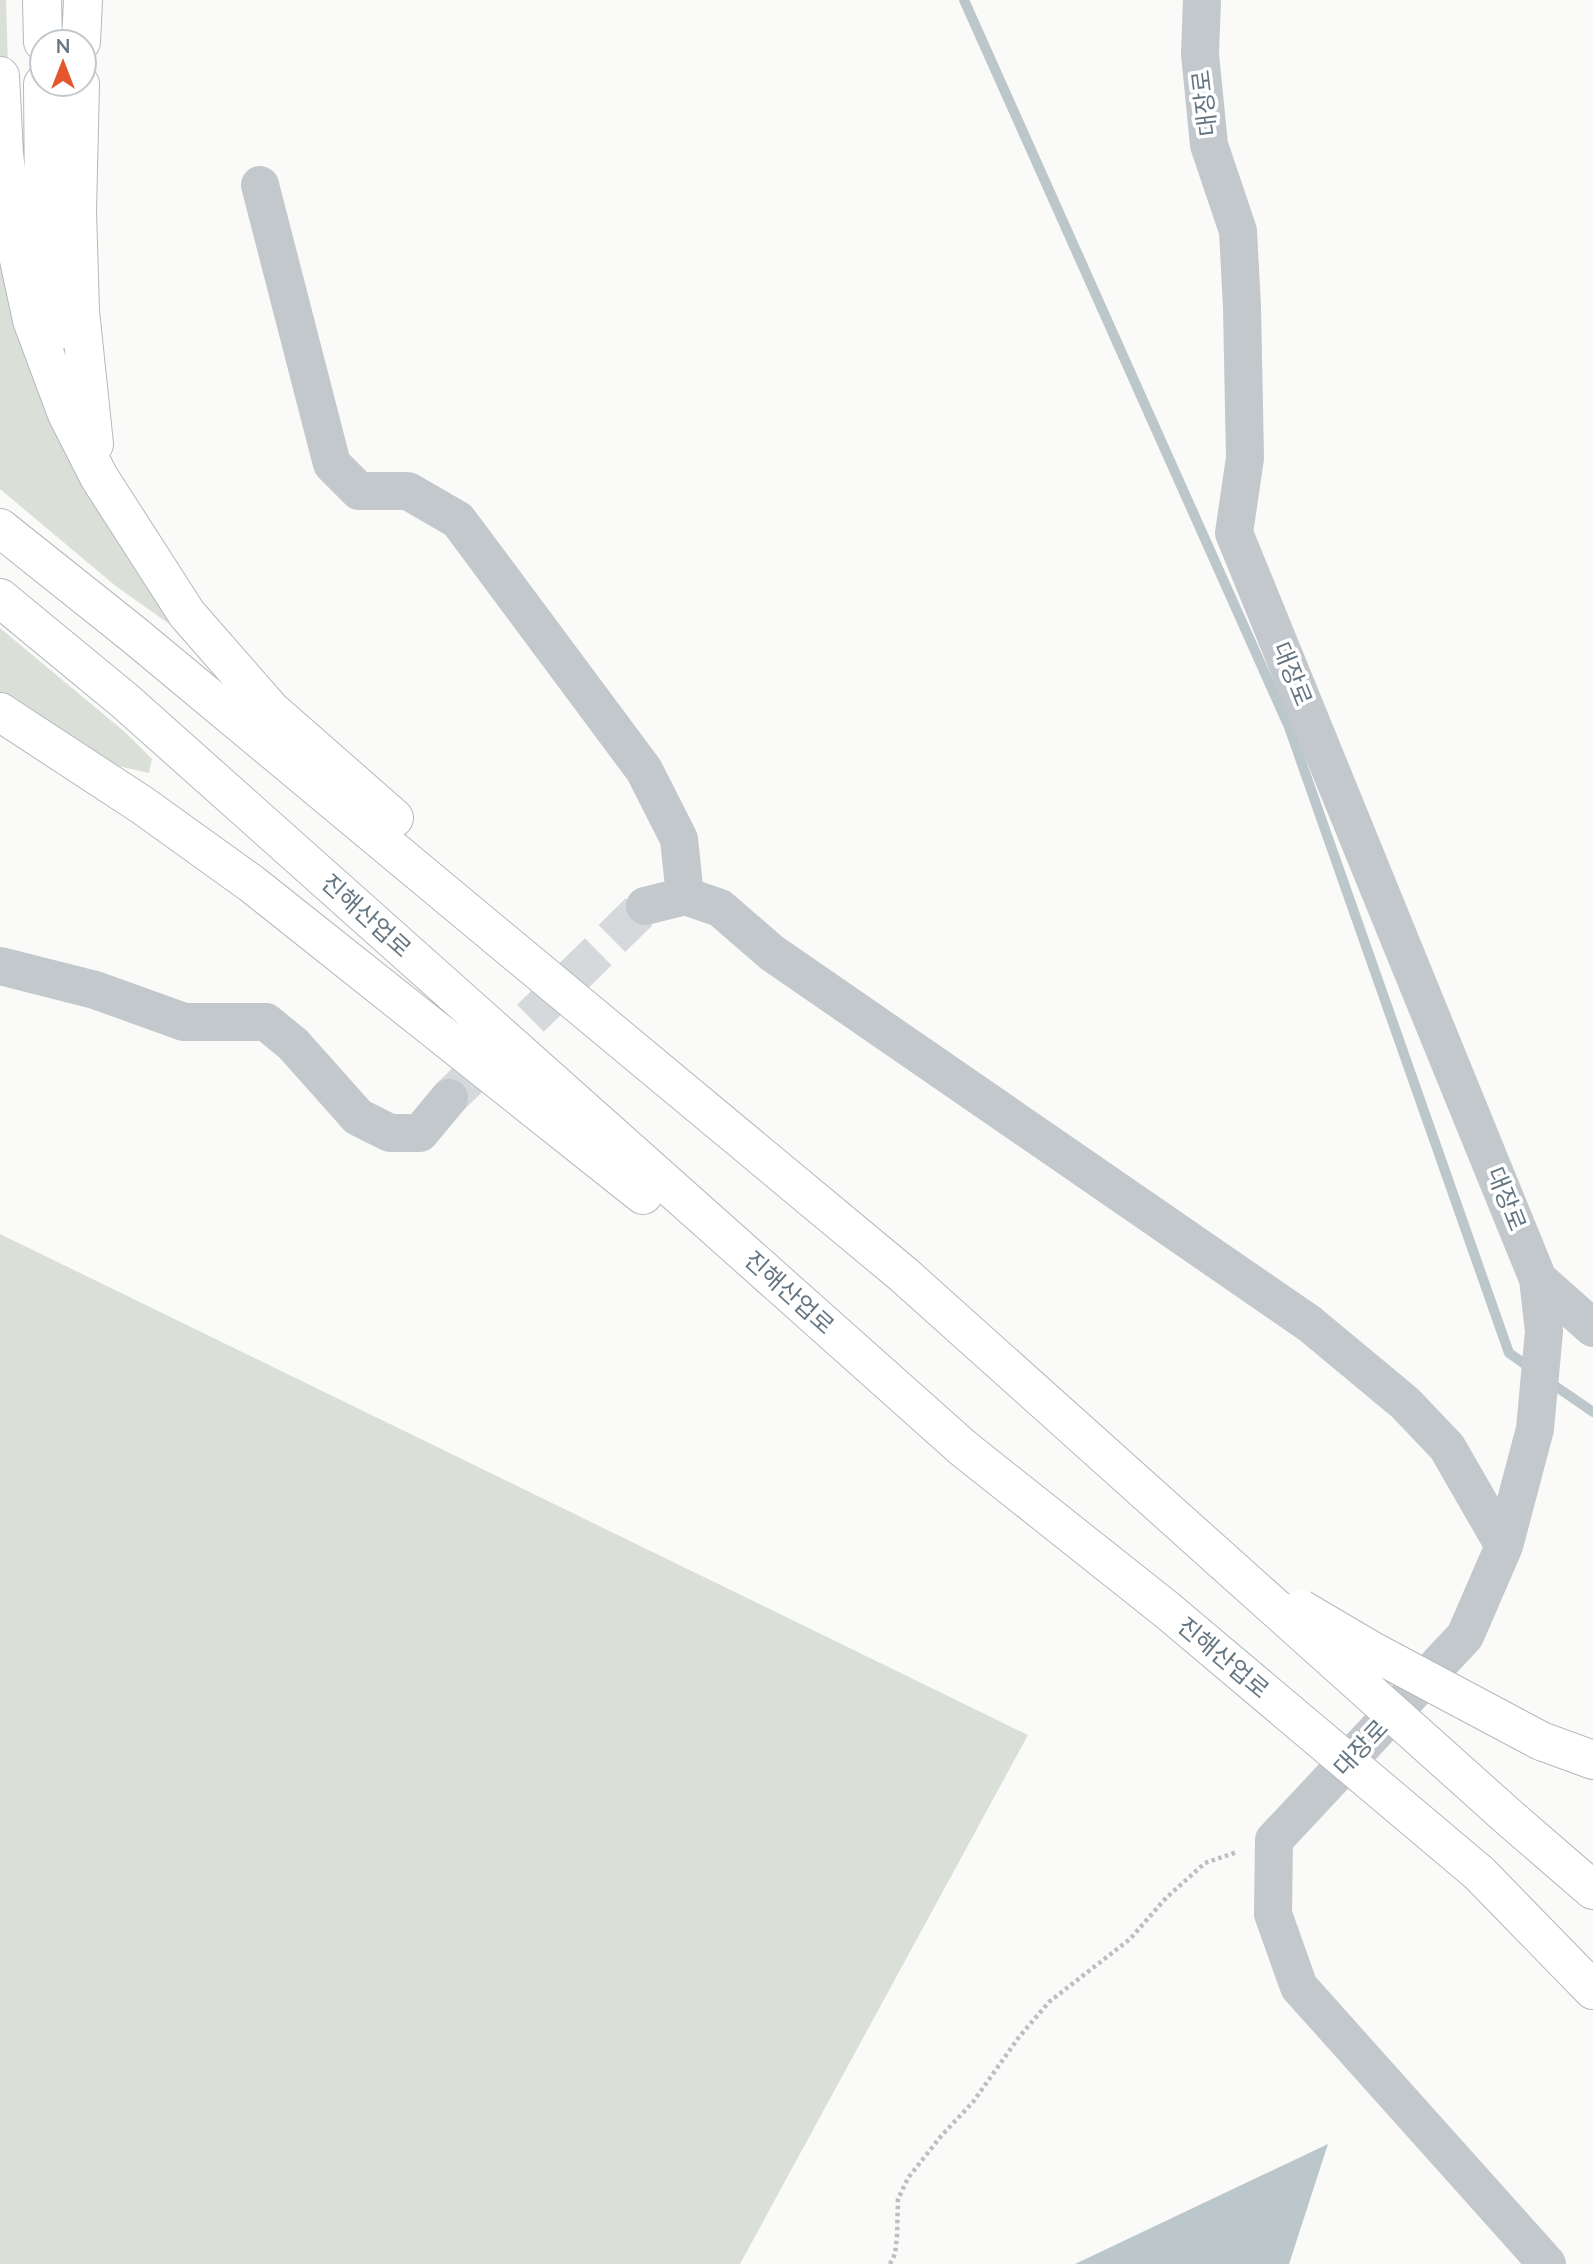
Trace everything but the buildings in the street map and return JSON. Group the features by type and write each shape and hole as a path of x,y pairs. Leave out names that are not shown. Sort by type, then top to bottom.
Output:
{"highway":[{"path":"42,0 43,28"},
{"path":"82,28 83,0"},
{"path":"0,76 4,154 13,232 32,320 67,414 99,477 187,614 271,710 686,1072 904,1275 1593,1890"},
{"path":"43,98 44,199 54,310 74,393 99,477"},
{"path":"80,98 77,211 80,312 88,403 99,477"},
{"path":"0,528 133,634 904,1275"},
{"name":"진해산업로","path":"0,598 125,701 963,1448 1167,1610 1593,1970"},
{"path":"0,712 142,805 252,884 963,1448"},
{"path":"1224,1563 1374,1652 1541,1741 1593,1760"},
{"path":"1479,1873 1593,1990"}],"street":[{"name":"대장로","path":"1202,0 1200,54 1209,145 1238,231 1245,458 1234,533 1538,1279 1544,1331 1535,1429 1504,1546 1465,1636 1274,1840"},
{"path":"260,185 332,464 359,491 408,491 458,520 644,770 679,839 685,896"},
{"path":"645,906 685,896 720,908 772,953 1310,1324 1405,1403 1447,1447 1504,1546"},
{"path":"0,966 95,990 184,1022 266,1022 293,1044 358,1118 390,1133 420,1133 449,1098"},
{"path":"1538,1279 1593,1328"},
{"path":"1274,1840 1273,1914 1299,1987 1547,2264"}],"path":[{"path":"890,2264 895,2255 898,2199 908,2178 942,2135 973,2102 1019,2037 1049,2003 1130,1938 1166,1898 1205,1863 1274,1840"}],"shaded area":[{"path":"0,0 6,0 10,137 32,291 192,640 117,587 0,489"},
{"path":"0,628 126,733 152,759 149,773 114,765 0,697"},
{"path":"0,1234 1028,1735 740,2264 0,2264"},
{"path":"1328,2144 1289,2264 1075,2264"}],"waterway":[{"path":"964,0 1289,727 1509,1353 1532,1369"},
{"path":"1548,1381 1593,1412"}],"tunnel":[{"path":"449,1098 645,906"}]}
